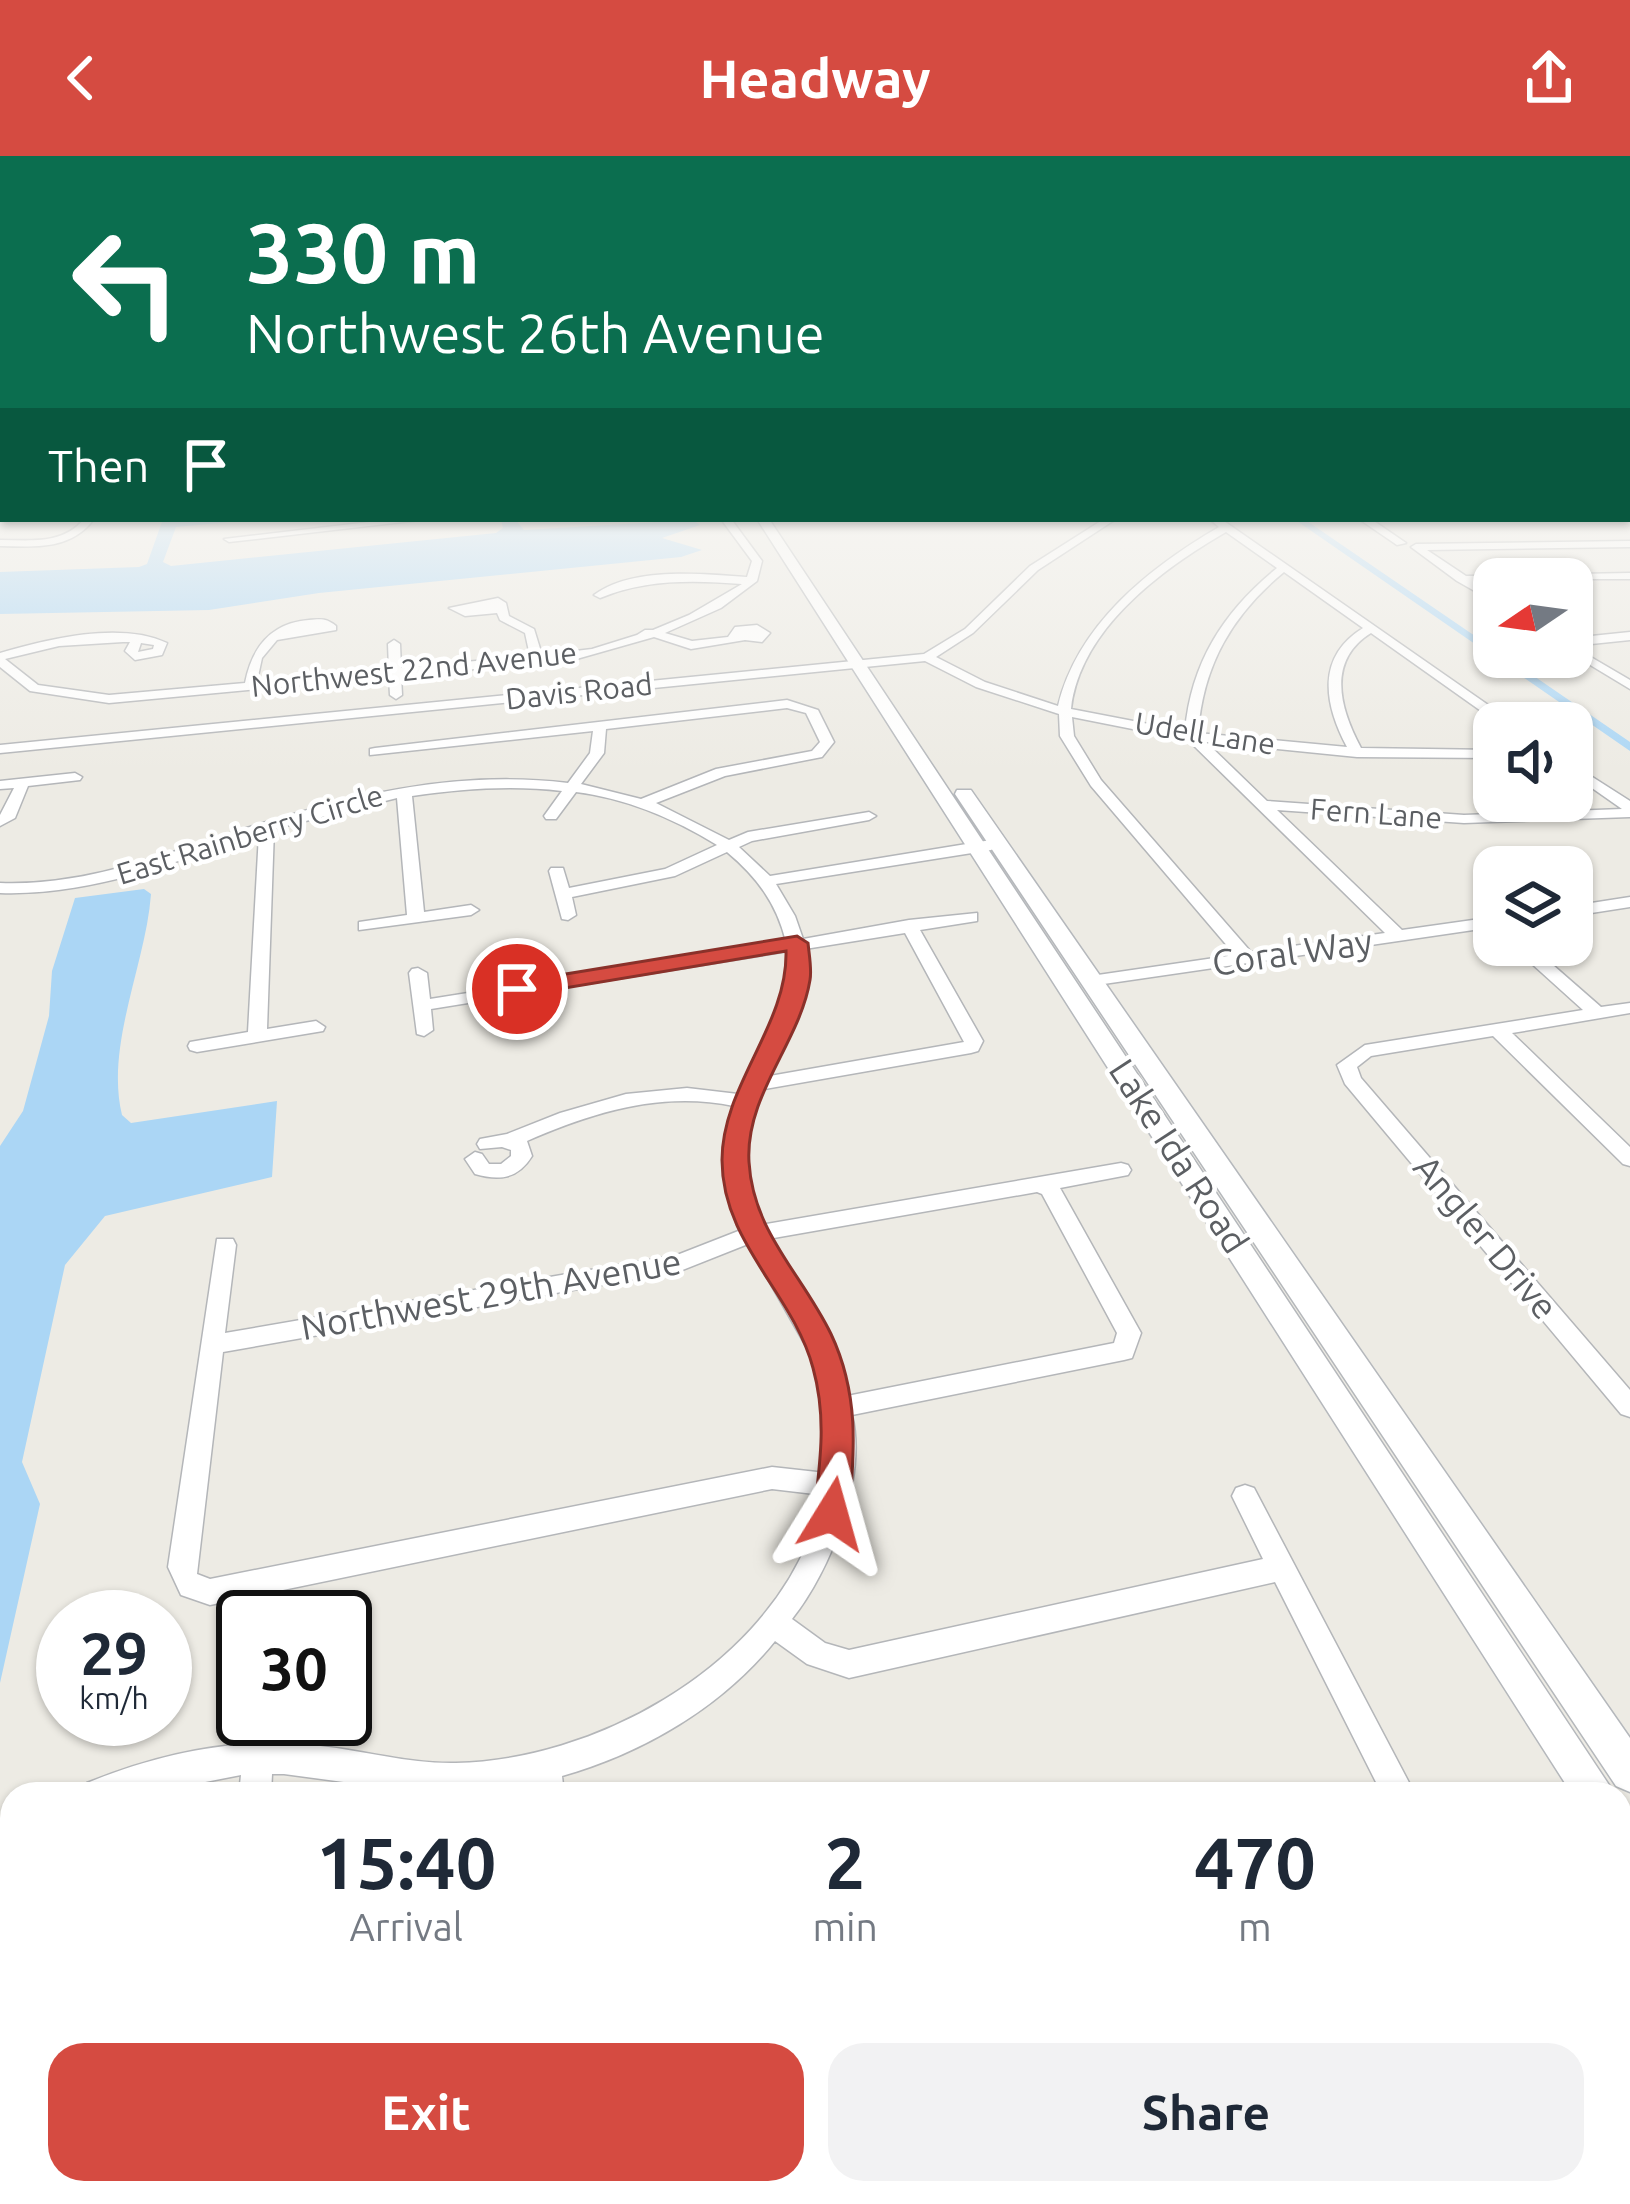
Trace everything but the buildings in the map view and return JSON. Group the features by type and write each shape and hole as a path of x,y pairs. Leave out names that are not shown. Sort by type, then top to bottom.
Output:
{"street":[{"path":"599,595 614,586 669,582"},
{"name":"Northwest 22nd Avenue","path":"0,659 25,684 74,698 536,659 600,651 733,597 751,582"},
{"name":"Lake Ida Road","path":"812,582 991,851 1587,1782"},
{"name":"Davis Road","path":"0,749 927,656 954,643 1020,582"},
{"path":"1147,582 1124,601 1084,657 1065,725 1075,752 1248,958"},
{"path":"1268,582 1239,607 1214,643 1198,680 1192,735 1398,936"},
{"path":"1303,582 1476,702"},
{"path":"501,609 507,620 530,631 536,659"},
{"path":"1357,753 1338,716 1333,688 1345,651 1368,630"},
{"path":"649,632 692,645 740,639"},
{"path":"1593,642 1630,636"},
{"path":"250,686 256,658 273,637"},
{"path":"0,659 34,647 136,642"},
{"path":"394,644 396,695"},
{"name":"Udell Lane","path":"927,656 972,680 1066,709 1192,735 1357,753 1473,754"},
{"path":"1593,659 1630,685"},
{"path":"375,752 600,724 801,706 814,713 826,742 817,754 721,772 644,803"},
{"path":"550,816 597,753 600,724"},
{"path":"0,785 75,777"},
{"path":"0,829 23,782"},
{"name":"East Rainberry Circle","path":"0,888 40,889 113,877 267,826 404,790 497,782 572,787 644,803 728,845 772,887"},
{"path":"1593,783 1630,810"},
{"path":"404,790 416,918"},
{"name":"Fern Lane","path":"1266,806 1464,819 1630,810"},
{"path":"562,894 652,878 728,845 793,826 868,816"},
{"path":"257,1036 267,826"},
{"path":"135,1782 162,1773 258,1759 311,1760 414,1777 547,1780 696,1697 774,1623 821,1546 838,1485 838,1408 815,1334 752,1234 735,1165 751,1093 799,980 797,943 772,887 991,851"},
{"name":"Lake Ida Road","path":"991,851 1090,981 1621,1742 1630,1772"},
{"path":"557,872 568,915"},
{"path":"1593,907 1630,902"},
{"path":"365,926 471,910"},
{"path":"423,1005 970,917"},
{"path":"491,1148 598,1106 702,1092 751,1093 971,1047 974,1041 909,925"},
{"name":"Coral Way","path":"1090,981 1473,925"},
{"path":"1544,966 1597,1013"},
{"path":"418,973 424,1030"},
{"path":"1497,1029 1630,1008"},
{"path":"197,1046 316,1027"},
{"path":"1497,1029 1630,1159"},
{"name":"Angler Drive","path":"1497,1029 1365,1051 1347,1065 1352,1080 1630,1407"},
{"name":"Northwest 29th Avenue","path":"212,1345 680,1263 752,1234 1121,1170"},
{"path":"838,1408 1124,1352 1131,1343 1050,1190 1040,1184"},
{"path":"225,1245 184,1581 194,1590 210,1592 772,1478 838,1485"},
{"path":"1245,1496 1394,1782"},
{"path":"774,1623 818,1654 850,1664 1279,1568"},
{"path":"1570,1756 1621,1742"},
{"path":"256,1782 258,1759"}],"water":[{"path":"0,582 434,582 209,610 0,614"},
{"path":"144,889 151,894 148,921 119,1061 122,1115 131,1123 277,1101 272,1177 105,1216 65,1265 22,1462 40,1504 0,1683 0,1146 23,1111 49,1016 52,971 75,898"}],"waterway":[{"path":"1389,582 1473,640"},
{"path":"1530,678 1630,747"}],"route":[{"path":"517,989 797,943 799,980 736,1136 735,1165 752,1234 815,1334 829,1367 841,1433 832,1514"}]}
